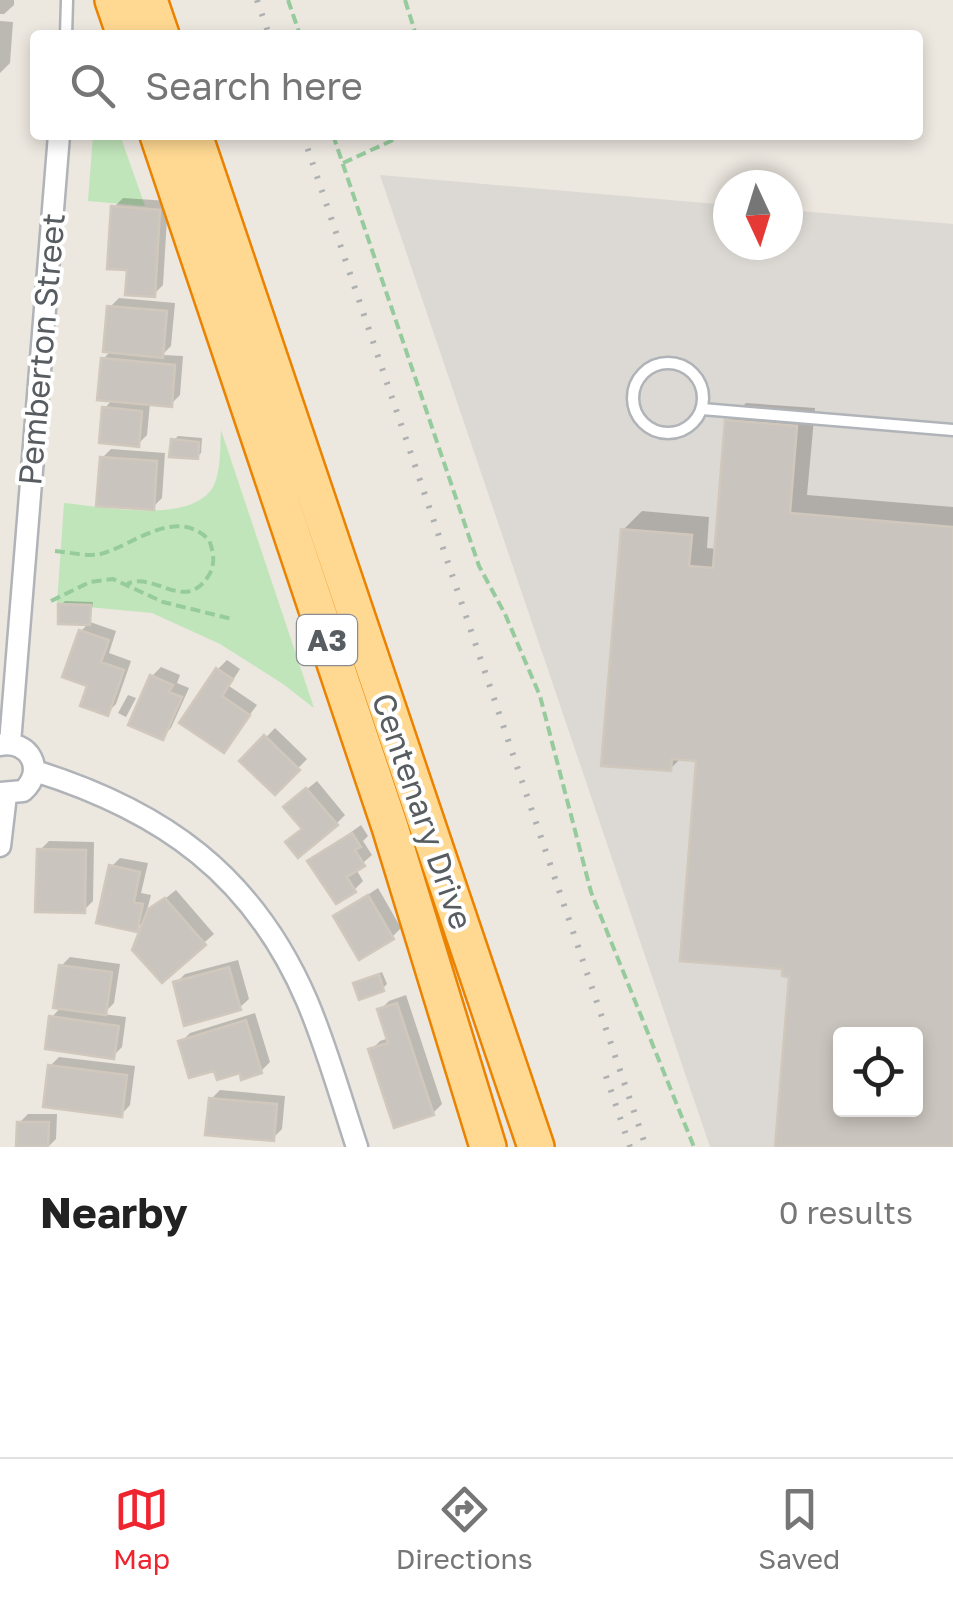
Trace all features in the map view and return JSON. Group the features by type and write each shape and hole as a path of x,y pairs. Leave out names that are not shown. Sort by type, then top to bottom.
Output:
{"highway":[{"path":"113,0 122,30"},
{"path":"149,0 159,30"},
{"name":"Centenary Drive","path":"160,140 390,827 488,1147"},
{"name":"Centenary Drive","path":"196,140 536,1147"}],"street":[{"name":"Pemberton Street","path":"5,744 59,140"},
{"path":"0,846 3,794 22,791 35,772 25,749 5,744"},
{"path":"35,772 100,793 160,824 224,876 246,900 291,967 308,1004 357,1147"}],"lane":[{"path":"66,0 66,30"},
{"path":"666,363 686,370 700,390 702,409 692,425 677,432 649,427 636,412 634,393 639,376 652,366 666,363"},
{"path":"702,409 953,430"}],"path":[{"path":"288,0 298,30"},
{"path":"405,0 414,30"},
{"path":"335,140 479,566 505,614 540,696 590,892 694,1147"},
{"path":"342,163 393,140"},
{"path":"55,552 104,554 146,532 183,526 210,540 213,566 209,576 195,589 180,593 147,581 127,584"},
{"path":"51,601 102,579 127,584 163,602 232,620"}],"shaded area":[{"path":"380,175 713,204 713,260 803,260 803,211 953,224 953,1147 710,1147"}],"green space":[{"path":"93,140 122,140 145,206 88,201"},
{"path":"221,430 314,708 220,644 152,613 57,604 64,503 145,511 187,506 203,498 214,485"}],"building":[{"path":"111,206 160,210 155,297 125,295 127,270 107,269"},
{"path":"107,306 167,311 163,358 103,352"},
{"path":"101,358 175,365 172,407 97,400"},
{"path":"102,407 142,411 139,447 99,443"},
{"path":"725,420 797,426 790,513 953,527 953,1147 775,1147 789,977 782,976 782,969 680,961 696,761 672,759 671,771 601,766 621,529 692,535 689,566 713,568"},
{"path":"171,439 199,442 198,459 169,457"},
{"path":"100,457 157,461 154,510 96,506"},
{"path":"58,604 91,605 90,625 58,624"},
{"path":"79,630 109,640 101,662 124,670 108,716 80,706 87,686 62,677"},
{"path":"216,668 233,679 222,696 250,715 224,753 179,723"},
{"path":"150,675 173,685 169,692 182,697 163,740 128,725"},
{"path":"264,735 300,770 275,795 239,761"},
{"path":"306,788 338,825 298,858 285,842 302,829 283,807"},
{"path":"352,833 361,847 355,850 365,866 347,877 356,892 336,904 307,861"},
{"path":"37,849 86,850 85,913 35,912"},
{"path":"109,865 140,872 134,902 143,904 137,932 96,923"},
{"path":"368,895 394,939 359,960 333,916"},
{"path":"165,898 206,945 162,983 132,950 148,909"},
{"path":"59,965 112,972 106,1015 53,1008"},
{"path":"229,967 241,1010 184,1026 173,982"},
{"path":"379,974 384,991 359,1000 353,983"},
{"path":"397,1003 434,1115 394,1128 368,1049 388,1043 377,1009"},
{"path":"49,1016 119,1026 114,1059 45,1049"},
{"path":"246,1020 262,1073 241,1080 240,1073 217,1080 214,1071 189,1078 178,1041"},
{"path":"48,1065 127,1075 122,1117 43,1107"},
{"path":"209,1098 277,1104 274,1141 205,1135"},
{"path":"17,1122 49,1122 48,1147 16,1147"}],"railway":[{"path":"257,0 267,30"},
{"path":"305,140 646,1147"},
{"path":"606,1076 630,1147"}]}
